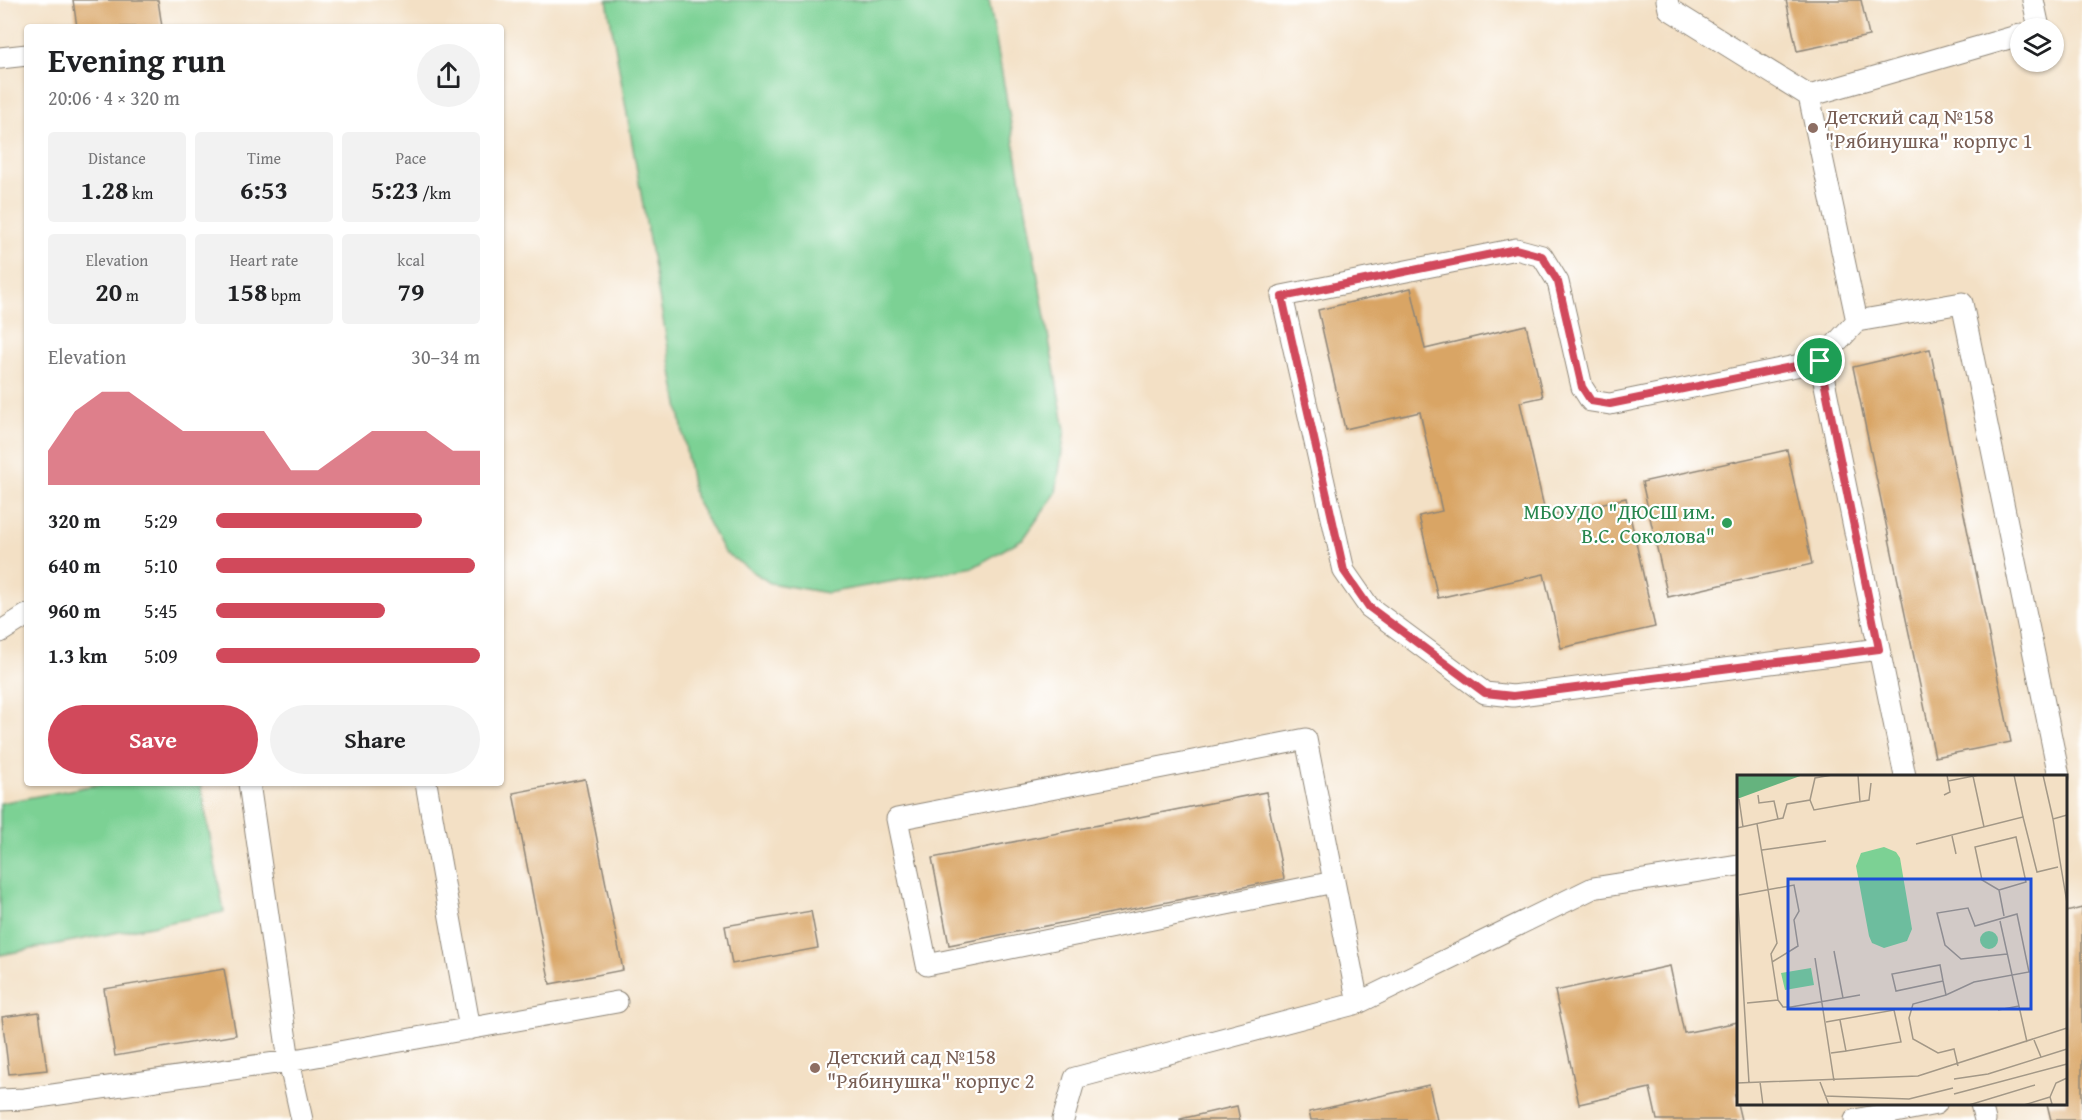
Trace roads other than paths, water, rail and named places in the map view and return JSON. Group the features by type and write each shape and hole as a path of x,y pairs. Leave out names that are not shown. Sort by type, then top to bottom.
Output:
{"lane":[{"path":"1667,0 1670,9 1809,96 1857,321"},
{"path":"2033,0 2037,18"},
{"path":"1809,96 2010,38"},
{"path":"0,58 24,55"},
{"path":"1879,649 1513,696 1485,693 1369,607 1344,571 1282,297 1516,249 1542,256 1558,282 1582,387 1591,401 1610,404 1820,361 1857,321 1962,303 2059,775"},
{"path":"1820,361 1905,775"},
{"path":"0,632 24,617"},
{"path":"1334,882 927,966 897,819 1306,739 1358,1003"},
{"path":"249,786 289,1061 302,1120"},
{"path":"427,786 470,1029"},
{"path":"1063,1120 1075,1078 1358,1003 1593,888 1737,865"},
{"path":"0,1100 25,1099 289,1061 617,1002"},
{"path":"1854,1120 1931,1105"},
{"path":"1981,1105 1985,1120"}],"place":[{"name":"Детский сад №158 \"Рябинушка\" корпус 1","path":"1813,128"},
{"name":"МБОУДО \"ДЮСШ им. В.С. Соколова\"","path":"1727,523"},
{"name":"Детский сад №158 \"Рябинушка\" корпус 2","path":"815,1068"}]}
